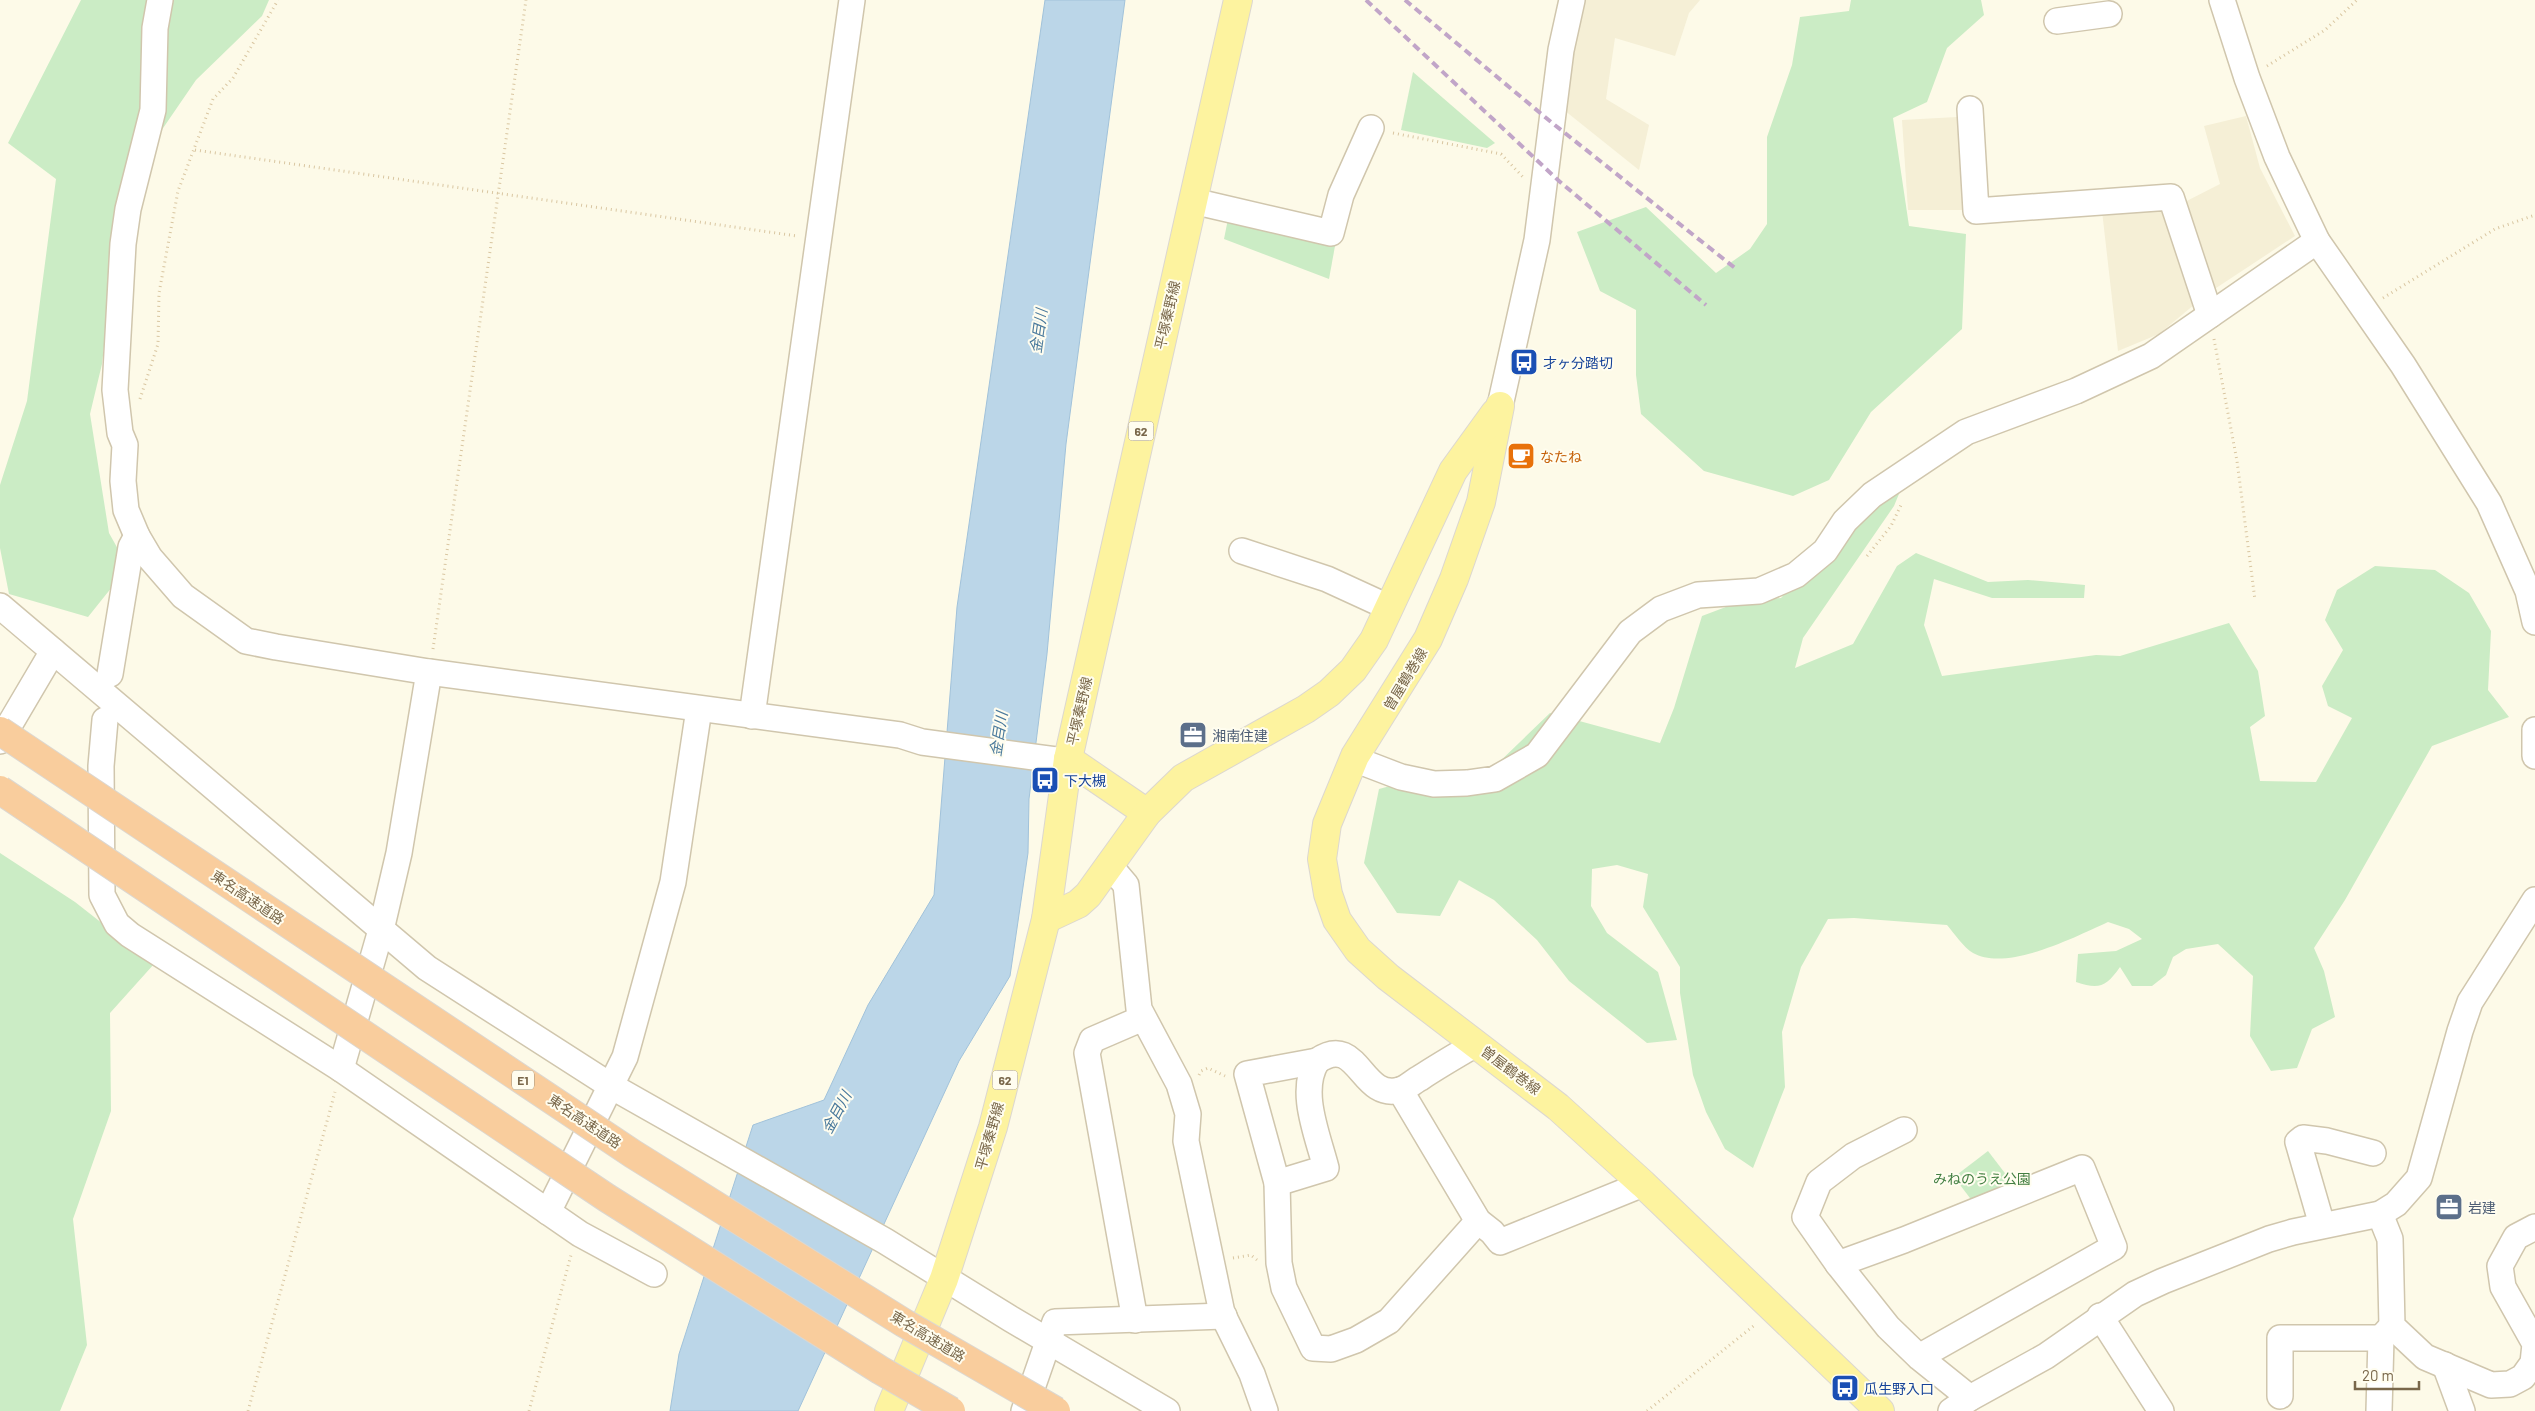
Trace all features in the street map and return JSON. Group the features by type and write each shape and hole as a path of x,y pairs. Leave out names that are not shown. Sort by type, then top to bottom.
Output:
{"highway":[{"name":"東名高速道路","path":"0,731 633,1154 904,1323 1056,1411"},
{"path":"0,790 607,1198 880,1370 951,1411"}],"main road":[{"name":"平塚秦野線","path":"889,1411 944,1279 993,1128 1046,919 1057,840 1062,760 1235,11"},
{"path":"1046,919 1078,904 1088,896 1147,813 1183,778 1306,709 1330,693 1353,670 1374,640 1453,471 1500,406"},
{"name":"曽屋鶴巻線","path":"1500,406 1481,502 1454,579 1428,640 1355,756 1327,824 1322,859 1328,894 1337,920 1358,950 1388,977 1558,1106 1643,1184 1880,1411"},
{"path":"1062,760 1147,813"}],"street":[{"path":"160,0 156,28 153,110 128,209 123,244 115,390 120,433 125,444 123,481 126,510 137,536 150,558 183,596 246,641 430,672 900,735 922,742 1062,760"},
{"path":"752,716 817,239 852,0"},
{"path":"1500,406 1537,240 1561,50 1572,0"},
{"path":"2222,0 2247,78 2277,157 2317,241 2365,310 2489,504 2528,590 2535,622"},
{"path":"2072,13 2109,14"},
{"path":"1970,109 1976,211 2171,197 2210,315"},
{"path":"1192,201 1331,233 1341,195 1371,128"},
{"path":"1355,756 1368,764 1401,778 1434,784 1466,783 1495,779 1537,755 1630,632 1661,609 1698,595 1758,591 1796,575 1826,551 1845,521 1872,495 1966,432 2076,391 2151,356 2317,241"},
{"path":"110,674 131,547 137,536"},
{"path":"1242,551 1327,579 1388,607"},
{"path":"0,606 427,968 611,1086 885,1241 1047,1341 1168,1411"},
{"path":"0,742 52,651"},
{"path":"342,1070 399,853 430,672"},
{"path":"548,1212 624,1058 673,882 699,709"},
{"path":"105,720 101,766 102,895 117,924 130,935 342,1070 580,1234 654,1274"},
{"path":"2535,730 2535,756"},
{"path":"1109,865 1126,886 1139,1009 1179,1084 1188,1114 1186,1141 1210,1263 1224,1316 1252,1374 1265,1411"},
{"path":"1904,1130 1853,1156 1819,1182 1804,1217 1838,1264 1888,1327 1919,1356 1961,1404 2046,1356 2100,1316 2135,1294 2163,1281 2269,1239 2322,1225 2380,1214 2396,1204 2419,1178 2460,1031 2470,1002 2535,900"},
{"path":"1135,1320 1087,1053 1092,1040 1143,1018"},
{"path":"1476,1044 1400,1090 1381,1089 1368,1079 1348,1056 1338,1053 1326,1054 1316,1061 1247,1074 1277,1183 1279,1263 1284,1288 1314,1348 1331,1349 1356,1340 1389,1321 1478,1221"},
{"path":"1277,1183 1326,1168 1311,1106 1310,1073 1316,1061"},
{"path":"1400,1090 1478,1221 1492,1232 1500,1242 1643,1184"},
{"path":"2322,1225 2298,1142 2303,1138 2327,1141 2373,1153"},
{"path":"1838,1264 1904,1240 2082,1168 2114,1247 1919,1356"},
{"path":"2379,1411 2386,1332 2390,1239 2380,1214"},
{"path":"2280,1396 2280,1338 2386,1332 2425,1357 2491,1385 2510,1384 2523,1377 2533,1363 2535,1344 2503,1287 2500,1266 2516,1237 2534,1222"},
{"path":"1024,1411 1055,1322 1224,1316"},
{"path":"2100,1316 2160,1411"},
{"path":"2445,1365 2462,1411"}],"path":[{"path":"137,408 158,344 158,293 178,191 213,100 233,78 278,0"},
{"path":"430,672 526,0"},
{"path":"2247,78 2325,30 2357,0"},
{"path":"1371,128 1501,154 1524,178"},
{"path":"194,150 817,239"},
{"path":"2365,310 2495,229 2535,215"},
{"path":"2210,315 2237,461 2255,600"},
{"path":"1184,1100 1194,1093 1201,1071 1208,1068 1230,1078"},
{"path":"248,1411 342,1070"},
{"path":"529,1411 572,1250 580,1234"},
{"path":"1210,1263 1251,1255 1284,1288"},
{"path":"1647,1411 1773,1310"}],"shaded area":[{"path":"1580,0 1700,0 1689,13 1675,56 1615,38 1606,99 1649,125 1639,170 1564,110"},
{"path":"2246,116 2260,168 2295,236 2207,294 2159,334 2118,351 2102,211 2171,209 2220,184 2204,126"},
{"path":"1957,117 1965,210 1908,210 1902,120"}],"green space":[{"path":"81,0 269,0 262,16 196,80 122,188 102,364 90,414 109,533 128,567 88,617 9,594 0,548 0,485 27,401 56,179 8,143"},
{"path":"1851,0 1981,0 1984,15 1947,48 1927,102 1893,118 1909,226 1966,234 1962,329 1871,412 1829,480 1793,496 1704,471 1641,414 1636,375 1636,310 1600,291 1577,232 1646,207 1716,273 1750,249 1767,224 1767,137 1792,65 1800,17 1849,11"},
{"path":"1413,72 1495,143 1487,148 1401,130"},
{"path":"1228,219 1335,246 1329,279 1224,239"},
{"path":"1901,489 1894,506 1803,638 1795,668 1853,644 1897,566 1916,553 1988,582 2028,580 2085,585 2084,598 1992,598 1934,579 1924,625 1942,676 2096,655 2120,656 2229,623 2258,671 2265,716 2250,727 2260,781 2316,782 2352,718 2328,706 2322,686 2343,650 2325,620 2337,590 2375,566 2435,570 2469,593 2491,631 2488,690 2509,717 2432,746 2345,900 2314,948 2324,971 2335,1017 2312,1029 2297,1068 2271,1071 2250,1036 2253,976 2218,944 2186,949 2173,957 2166,975 2152,986 2132,986 2120,967 2106,983 2091,986 2076,982 2078,954 2116,951 2142,939 2129,929 2108,922 2041,950 2004,958 1987,958 1969,950 1947,925 1854,918 1828,919 1801,967 1782,1032 1785,1087 1753,1168 1725,1149 1706,1112 1693,1075 1680,993 1680,967 1643,907 1648,874 1617,865 1592,869 1591,906 1607,933 1658,972 1677,1040 1647,1043 1569,981 1537,940 1494,900 1459,880 1440,916 1397,913 1364,863 1379,789 1438,773 1493,768 1550,713 1660,743 1674,708 1702,616 1739,602 1781,598 1848,524"},
{"path":"0,853 75,902 154,964 110,1013 111,1111 73,1219 87,1345 60,1411 0,1411"},
{"name":"みねのうえ公園","path":"1988,1151 2014,1185 1973,1202 1954,1177"}],"water":[{"name":"金目川","path":"1045,0 1125,0 1066,444 1047,654 1029,799 1028,853 1010,976 959,1061 798,1411 670,1411 679,1354 753,1125 824,1100 868,1005 934,895 957,607"}],"railway":[{"path":"1366,0 1559,181 1706,305"},
{"path":"1405,0 1551,122 1735,268"}],"place":[{"name":"才ヶ分踏切","path":"1524,362"},
{"name":"なたね","path":"1521,456"},
{"name":"湘南住建","path":"1193,735"},
{"name":"下大槻","path":"1045,780"},
{"name":"岩建","path":"2449,1207"},
{"name":"瓜生野入口","path":"1845,1388"}]}
